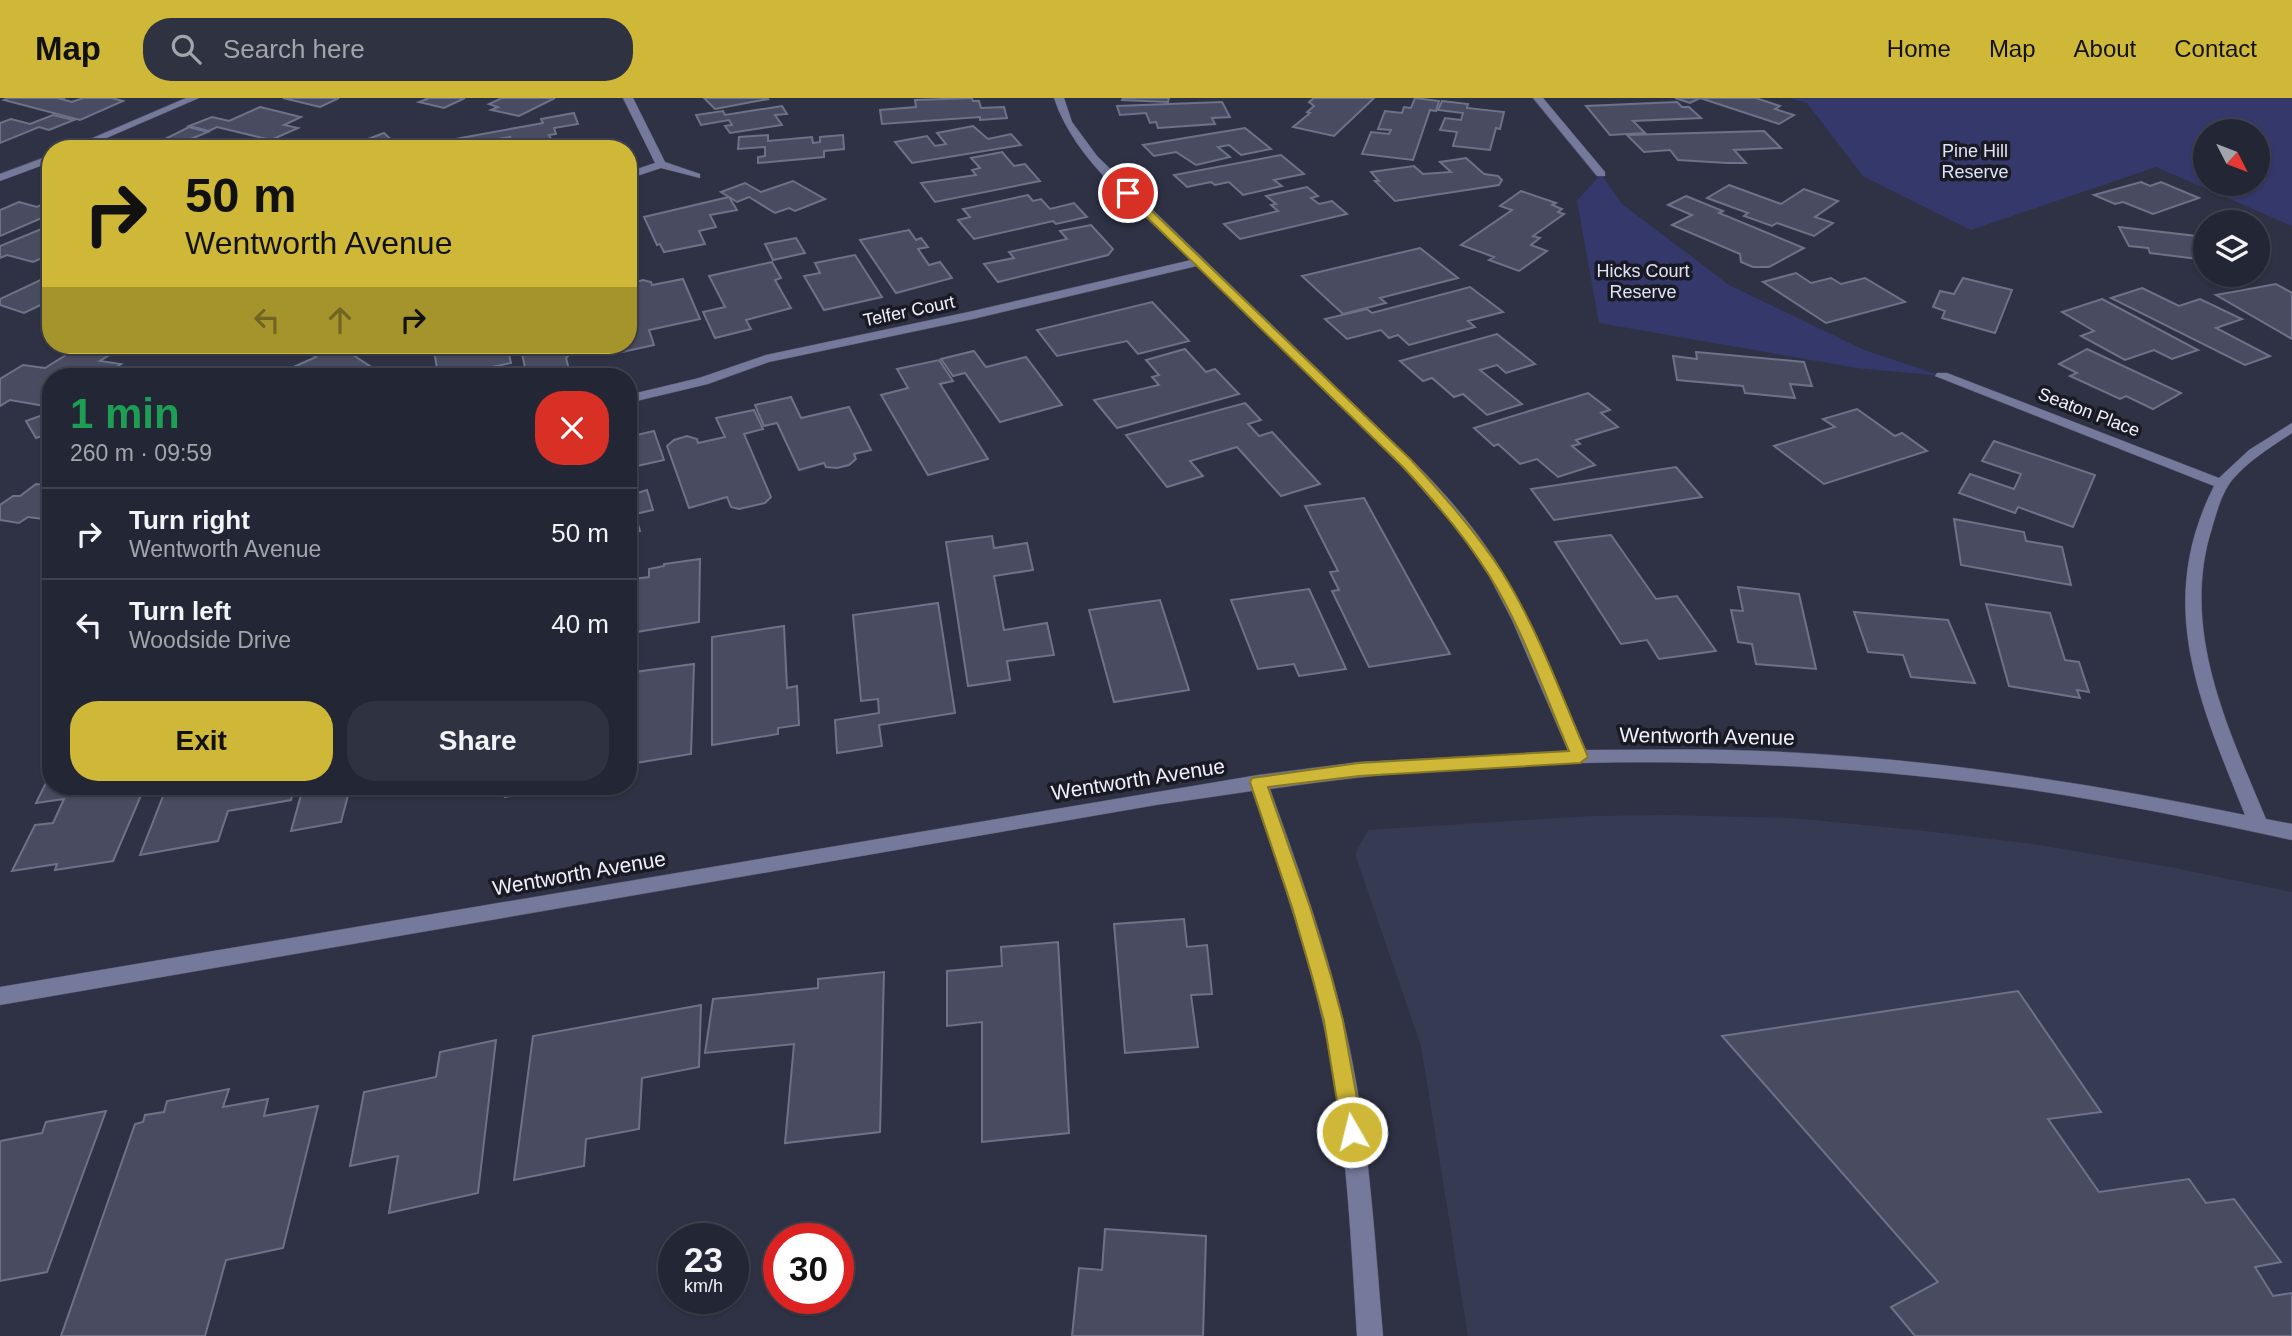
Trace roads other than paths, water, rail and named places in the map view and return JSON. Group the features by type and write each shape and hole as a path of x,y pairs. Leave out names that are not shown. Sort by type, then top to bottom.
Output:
{"street":[{"path":"94,140 194,98"},
{"path":"628,98 661,164"},
{"path":"1059,98 1067,122 1093,158 1431,487 1468,533 1496,575 1517,614 1580,757"},
{"path":"1538,98 1601,174"},
{"path":"0,178 42,163"},
{"path":"637,173 661,164 696,176"},
{"name":"Telfer Court","path":"637,396 703,381 765,359 973,315 1198,261"},
{"name":"Seaton Place","path":"1942,376 2222,484"},
{"path":"2259,825 2206,694 2193,635 2190,590 2203,528 2222,484 2245,460 2292,427"},
{"name":"Wentworth Avenue","path":"0,996 1258,782 1359,769 1580,757 1731,757 1879,766 1996,778 2149,802 2292,832"},
{"path":"1258,782 1301,907 1334,1021 1359,1180 1370,1336"}],"park label":[{"name":"Pine Hill Reserve","path":"1975,161"},
{"name":"Hicks Court Reserve","path":"1643,281"}]}
